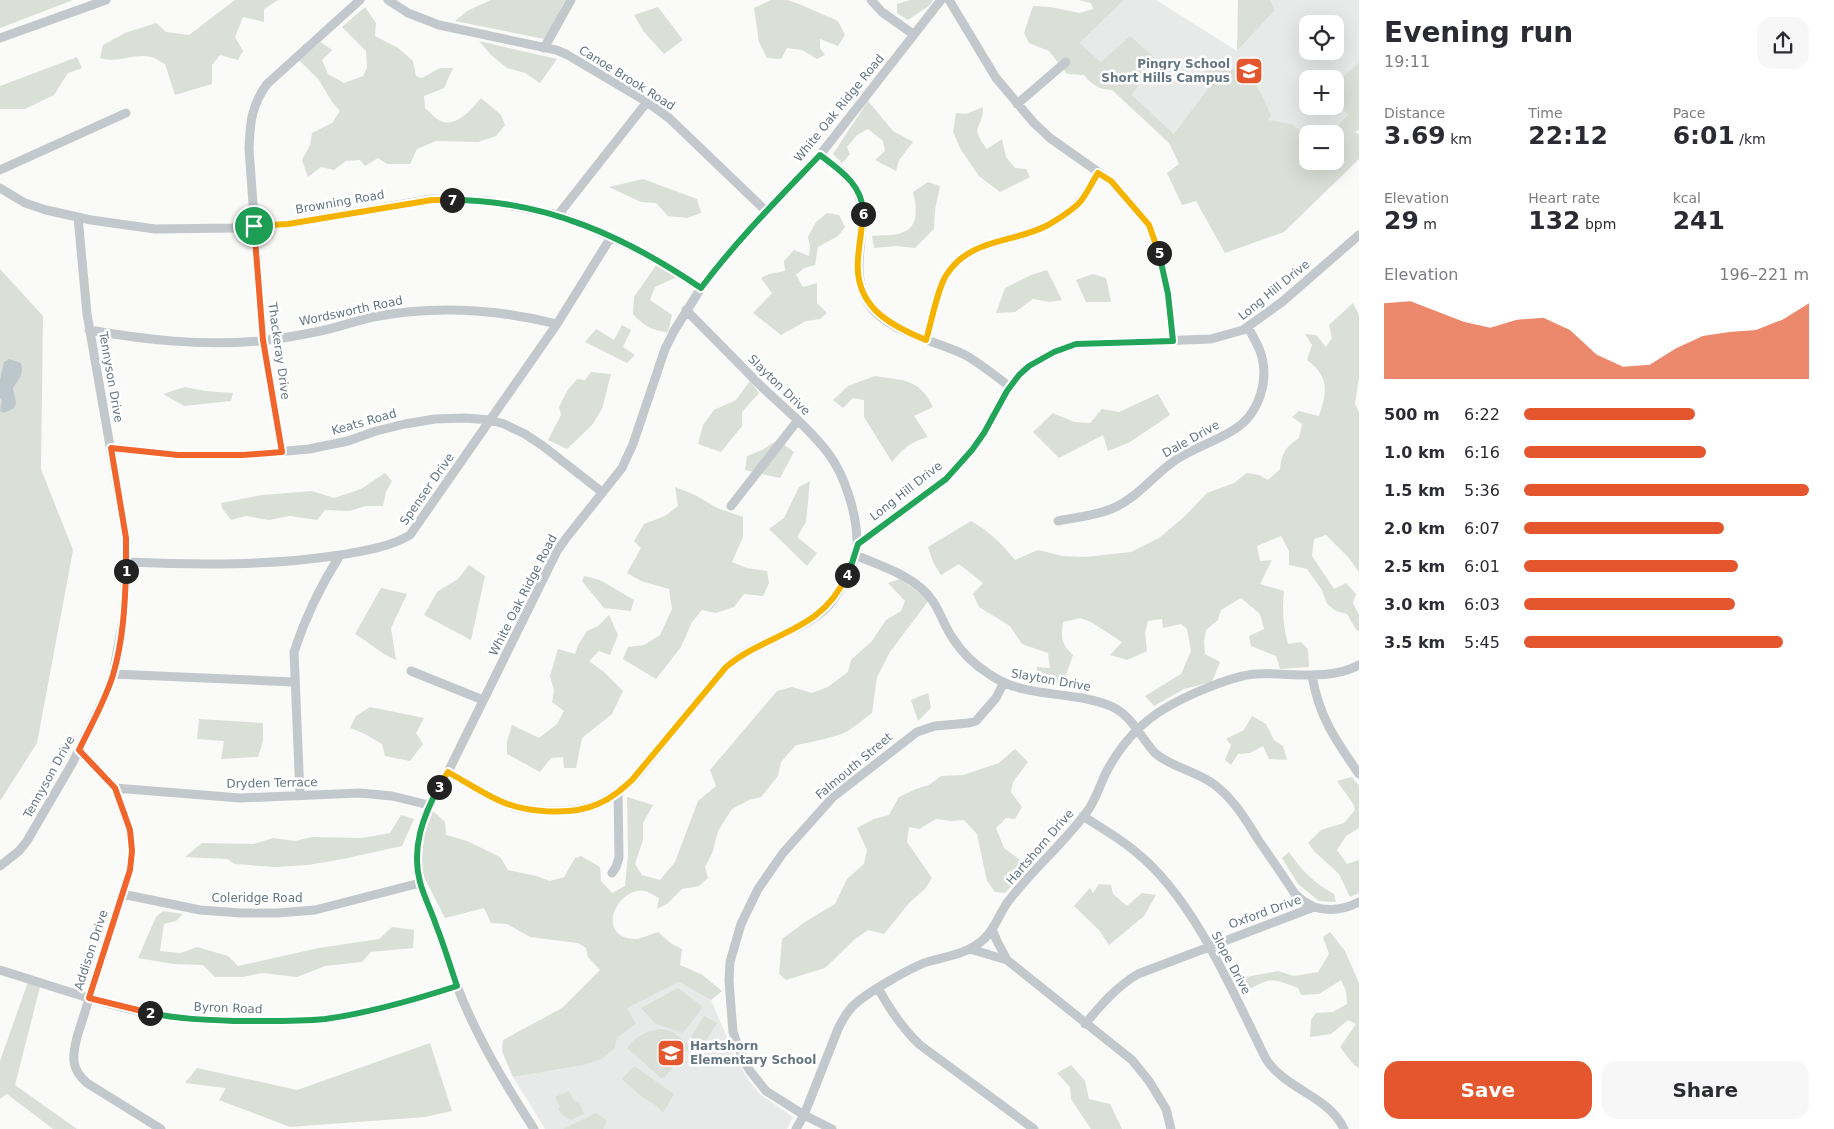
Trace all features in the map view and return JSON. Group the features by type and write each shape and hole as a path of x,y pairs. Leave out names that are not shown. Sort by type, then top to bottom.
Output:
{"street":[{"path":"0,38 106,0"},
{"name":"Thackeray Drive","path":"282,452 263,340 248,149 250,126 253,110 266,84 360,0"},
{"name":"Canoe Brook Road","path":"388,0 408,14 439,25 556,50 581,62 647,102 684,132 766,211"},
{"path":"544,48 571,0"},
{"path":"871,0 882,12 913,34"},
{"name":"White Oak Ridge Road","path":"533,1129 485,1046 457,986 420,882 417,870 418,842 429,805 448,772 557,551 622,468 630,452 665,348 686,310 723,260 766,211 820,155 941,0"},
{"path":"949,0 996,78 1034,124 1050,138 1111,181 1149,225 1162,263 1168,294 1173,341"},
{"path":"1017,104 1066,62"},
{"path":"558,215 647,102"},
{"path":"0,170 126,113"},
{"path":"820,155 847,176 859,194 863,208 858,273 869,304 886,320 901,330 966,356 1010,387"},
{"path":"926,340 946,274 954,266 977,248 1029,233 1048,225 1079,203 1098,173"},
{"name":"Browning Road","path":"0,188 25,203 46,210 155,229 288,224 432,200 487,201 558,215 657,259 701,288"},
{"name":"Tennyson Drive","path":"0,866 19,851 27,841 79,750 97,714 113,674 122,632 126,538 90,330 78,217"},
{"name":"Long Hill Drive","path":"858,544 946,479 972,450 1010,387 1029,366 1054,352 1076,344 1211,339 1243,330 1282,302 1359,235"},
{"name":"Spenser Drive","path":"126,562 208,565 319,558 386,546 410,535 557,324 611,238"},
{"name":"Wordsworth Road","path":"90,330 145,339 202,343 263,340 315,332 373,317 414,311 454,309 495,312 557,324"},
{"name":"Slayton Drive","path":"686,310 760,385 798,420 829,454 847,488 858,544"},
{"name":"Dale Drive","path":"1058,521 1095,514 1117,506 1135,494 1178,458 1234,430 1245,422 1258,402 1264,374 1260,351 1248,327"},
{"name":"Keats Road","path":"111,448 178,455 243,455 282,452 348,441 376,431 435,419 465,418 490,420 518,430 544,446 602,492"},
{"path":"731,506 798,420"},
{"path":"448,772 499,800 520,808 544,811 575,811 597,804 618,792 632,780 726,667 740,655 811,620 829,605 841,589 858,544"},
{"path":"300,796 294,652 301,631 340,555"},
{"name":"Slayton Drive","path":"855,555 900,575 920,588 932,600 954,640 963,652 976,665 1003,684 1020,690 1090,699 1111,705 1121,712 1162,758 1206,778 1234,802 1295,894 1302,901 1314,907"},
{"name":"Hartshorn Drive","path":"796,1129 804,1115 843,1018 852,1007 878,988 927,962 970,949 984,939 1006,904 1083,816 1099,792 1107,770 1117,754 1146,721 1165,708 1230,680 1254,674 1336,673 1359,665"},
{"path":"411,671 483,700"},
{"path":"113,674 294,682"},
{"path":"1312,674 1321,712 1359,774"},
{"name":"Falmouth Street","path":"832,1129 804,1115 766,1091 750,1071 738,1047 731,1017 729,981 730,962 741,924 758,889 783,853 832,797 917,732 935,726 976,721 996,698 1003,684"},
{"name":"Addison Drive","path":"79,750 115,788 130,830 132,851 130,870 89,998 73,1052 73,1062 76,1070 87,1083 161,1129"},
{"name":"Dryden Terrace","path":"115,788 240,798 368,794 392,796 429,805"},
{"path":"612,873 618,858 618,792"},
{"name":"Slope Drive","path":"1083,816 1137,853 1175,893 1209,946 1273,1070 1290,1084 1326,1107 1341,1122 1344,1129"},
{"name":"Coleridge Road","path":"122,894 200,910 276,913 315,910 420,882"},
{"name":"Oxford Drive","path":"1084,1024 1114,991 1125,982 1154,967 1314,907 1336,910 1359,902"},
{"path":"992,929 1007,960 1084,1024 1132,1060 1149,1081 1166,1109 1171,1129"},
{"path":"970,949 1007,960"},
{"name":"Byron Road","path":"0,970 89,998 166,1016 191,1019 270,1022 324,1019 355,1014 408,1002 457,986"},
{"path":"878,988 893,1015 920,1046 1034,1129"}],"shaded area":[{"path":"0,0 73,0 0,28"},
{"path":"235,0 278,0 264,9 264,22 243,17 235,37 243,51 238,60 220,55 212,65 212,84 175,95 165,64 157,59 145,56 113,60 100,58 103,45 125,33 156,23 166,32 189,35"},
{"path":"491,0 565,0 544,39 455,21 467,11"},
{"path":"771,0 787,0 838,21 845,35 838,46 820,39 820,48 825,55 817,59 802,50 787,48 781,59 767,58 759,42 754,8"},
{"path":"910,0 933,0 930,5 908,20 897,13 897,4"},
{"path":"1079,0 1124,0 1079,43 1101,62 1130,36 1156,59 1132,95 1174,134 1208,89 1202,80 1208,65 1234,70 1243,73 1255,84 1271,116 1268,120 1292,124 1299,130 1299,170 1344,170 1344,125 1339,125 1348,115 1344,110 1344,76 1359,62 1359,130 1355,132 1359,135 1359,159 1284,232 1225,253 1196,201 1182,205 1167,173 1179,164 1169,143 1112,90 1096,86 1084,75 1067,74 1049,51 1029,43 1024,33 1033,6 1050,7 1080,13 1093,9 1091,3"},
{"name":"Pingry School Short Hills Campus","path":"1124,0 1156,0 1237,51 1275,10 1270,0 1359,0 1359,62 1344,76 1344,70 1299,70 1299,115 1344,115 1344,110 1349,115 1339,125 1299,125 1299,130 1292,124 1265,120 1175,135 1132,95 1156,60 1101,62 1078,43"},
{"path":"1238,0 1270,0 1275,10 1237,51"},
{"path":"365,7 376,23 375,36 398,48 413,61 416,76 422,78 440,68 453,68 444,88 424,96 425,108 443,122 456,121 473,108 481,98 501,115 505,125 496,136 478,142 436,141 417,149 410,164 387,164 378,158 365,166 360,160 346,161 334,170 321,167 308,177 302,160 310,145 312,133 332,123 340,111 332,102 319,80 299,60 321,42 332,50 322,60 328,74 344,83 363,76 367,68 366,51 342,27"},
{"path":"658,7 683,40 664,54 644,32 634,15"},
{"path":"479,41 557,59 540,83 525,73 507,68 491,55"},
{"path":"77,57 82,68 68,73 54,95 25,109 0,109 0,86"},
{"path":"868,101 893,131 913,142 899,160 896,171 875,160 885,151 883,141 868,129 857,135 847,147 850,154 842,163 833,154"},
{"path":"983,107 977,131 981,141 987,149 1002,139 1006,157 1015,168 1026,169 1030,177 1000,192 979,176 961,150 953,132 956,113 966,114"},
{"path":"643,179 697,199 701,213 687,218 668,216 656,203 641,202 609,187"},
{"path":"928,182 940,186 935,210 934,229 915,248 897,246 874,248 872,236 904,232 913,225 916,214 913,192"},
{"path":"827,213 839,215 845,227 838,236 818,247 815,265 804,268 796,275 803,287 817,283 817,303 827,313 820,319 806,321 781,335 753,313 772,293 761,278 769,274 785,271 784,261 794,250 809,256 810,246 808,237 816,222"},
{"path":"657,264 679,276 655,287 650,300 672,315 668,332 649,327 633,314 634,297"},
{"path":"0,269 43,316 41,469 73,550 37,743 0,801"},
{"path":"1047,270 1062,300 1050,302 1033,299 1015,312 996,313 1005,288 1031,275"},
{"path":"1093,274 1106,278 1111,302 1086,302 1076,280"},
{"path":"1353,303 1359,315 1359,377 1355,404 1359,412 1359,572 1348,557 1326,535 1314,539 1312,556 1334,589 1346,583 1356,594 1353,603 1359,615 1359,630 1357,631 1347,614 1336,611 1327,604 1322,590 1307,569 1289,565 1289,551 1281,536 1257,546 1260,561 1272,560 1260,584 1284,591 1283,618 1288,644 1301,642 1308,649 1309,667 1280,669 1276,656 1251,646 1249,636 1264,629 1260,614 1241,598 1221,610 1218,620 1206,630 1204,641 1205,654 1220,662 1212,682 1184,689 1154,706 1145,696 1181,674 1191,651 1187,629 1181,624 1163,628 1162,619 1148,621 1145,633 1147,651 1127,660 1110,655 1122,642 1091,622 1080,618 1063,622 1063,640 1073,655 1063,684 1035,683 1037,667 1050,668 1048,653 1022,644 1010,626 979,607 973,594 983,583 959,564 941,575 933,562 928,547 971,521 995,538 1015,560 1038,550 1063,556 1085,557 1131,552 1159,538 1185,516 1207,493 1234,483 1247,473 1259,475 1268,480 1280,469 1285,451 1299,438 1302,424 1292,417 1299,411 1319,416 1324,400 1325,385 1323,379 1320,373 1307,360 1312,345 1305,334 1316,335 1326,347 1332,338 1329,325"},
{"path":"622,325 631,330 623,347 635,355 627,363 585,342 596,329 614,340"},
{"path":"9,359 21,363 22,371 13,388 16,403 14,408 4,413 0,411 2,400 0,398 0,380 4,362"},
{"path":"591,372 611,374 602,409 592,425 567,449 548,440 561,415 559,407 567,391 577,379 585,380"},
{"path":"875,376 910,382 922,391 933,407 914,416 928,437 908,446 892,462 864,417 864,400 853,398 843,408 833,400 848,386"},
{"path":"750,381 759,393 742,412 742,426 721,452 698,444 703,425 714,410 736,400"},
{"path":"185,387 233,393 231,401 184,406 163,394"},
{"path":"1158,394 1170,415 1130,442 1108,451 1103,435 1059,458 1033,432 1053,413 1074,422 1090,423 1102,409 1119,412"},
{"path":"778,440 794,452 780,478 745,470 747,456 762,450"},
{"path":"385,473 392,481 386,492 383,506 366,506 349,511 325,510 317,520 290,516 269,520 246,516 231,520 222,508 221,503 262,495 312,491 334,498 361,489"},
{"path":"810,481 806,522 797,537 817,553 807,566 769,529 784,518 799,487"},
{"path":"675,487 695,495 717,508 743,517 743,537 732,562 747,568 767,571 769,583 763,596 744,594 734,607 716,613 702,610 692,622 681,647 656,679 623,659 628,647 644,645 660,635 672,609 669,589 641,581 627,573 641,548 634,541 644,524 665,516 678,506"},
{"path":"469,565 485,576 471,640 424,615 437,592 458,579"},
{"path":"584,576 600,580 634,600 631,611 604,608 582,581"},
{"path":"900,579 929,600 890,652 877,677 872,713 842,734 796,745 781,762 778,776 761,797 749,800 732,809 718,831 713,851 705,867 708,878 699,886 682,889 668,903 657,909 659,898 645,891 635,891 626,896 614,911 615,929 621,935 635,939 658,932 672,944 682,949 680,965 701,974 722,991 711,1000 679,982 627,1008 636,1024 617,1038 615,1048 602,1059 584,1065 513,1077 502,1051 503,1040 562,1008 600,970 588,957 586,948 578,943 530,937 507,924 491,923 484,908 445,918 421,871 424,835 433,811 445,822 446,835 467,841 500,857 508,870 550,881 564,877 575,858 581,856 600,867 601,881 612,893 625,886 628,855 627,797 653,805 643,823 643,840 635,864 642,875 660,880 675,862 698,801 716,786 710,770 777,691 792,687 812,693 828,687 848,672 851,660 872,641 886,620 901,611 905,601 888,583"},
{"path":"381,588 407,594 391,628 396,660 385,655 355,634"},
{"path":"609,615 618,635 610,655 599,651 589,661 604,672 623,691 612,714 582,738 576,768 564,768 563,757 551,758 540,772 507,754 507,742 512,725 539,738 557,724 564,711 552,702 554,691 550,676 558,649 575,654 578,645 587,631 598,626"},
{"path":"928,693 931,708 918,721 911,700"},
{"path":"370,707 424,718 416,733 423,744 410,761 385,756 382,744 350,728 356,716"},
{"path":"1252,716 1266,724 1274,740 1283,746 1287,760 1269,759 1263,746 1250,753 1238,754 1231,765 1225,760 1231,745 1226,739 1244,730"},
{"path":"199,719 263,723 263,741 258,757 221,759 224,741 197,739"},
{"path":"1015,749 1028,762 1013,782 1011,792 1022,807 1015,819 1006,818 996,828 1004,848 1023,862 1022,874 1005,893 995,892 987,881 977,834 964,820 936,819 919,829 909,827 907,842 932,878 925,889 910,902 884,934 868,930 854,940 825,968 786,980 779,974 782,939 805,922 835,904 847,879 864,864 867,850 857,828 874,819 889,815 899,797 929,785 941,776 963,775 999,763"},
{"path":"1352,777 1359,786 1359,828 1346,836 1337,850 1347,864 1359,860 1359,893 1350,897 1339,874 1308,843 1321,830 1344,823 1355,810 1354,805 1337,781"},
{"path":"401,815 414,819 402,846 343,859 308,865 275,867 235,864 227,859 185,857 202,843 254,844 273,838 295,841 312,837 362,838 390,833"},
{"path":"1289,852 1309,876 1334,894 1336,902 1319,901 1298,884 1282,858"},
{"path":"1099,884 1111,885 1113,894 1127,906 1142,893 1156,895 1144,916 1109,945 1099,930 1074,906 1090,888 1093,893"},
{"path":"163,911 183,914 176,921 164,924 160,951 181,953 197,947 228,956 238,966 319,948 379,939 392,927 414,930 413,948 371,952 362,962 325,966 297,977 262,973 243,977 215,977 203,965 173,964 138,958 156,917"},
{"path":"1330,932 1345,951 1359,983 1359,1068 1354,1065 1340,1047 1356,1024 1348,1020 1331,1034 1310,1037 1311,1020 1316,1013 1333,1012 1347,1004 1346,991 1341,980 1319,994 1301,995 1298,988 1275,981 1259,984 1244,992 1246,977 1278,971 1294,976 1318,972 1329,954 1323,937"},
{"path":"28,982 40,987 15,1085 77,1129 53,1129 7,1094 0,1099 0,1061"},
{"name":"Hartshorn Elementary School","path":"679,982 711,1000 736,1058 749,1081 760,1094 793,1117 787,1129 545,1129 513,1077 584,1065 602,1059 615,1048 617,1038 636,1024 626,1008"},
{"path":"678,988 703,1007 683,1033 656,1024 641,1008"},
{"path":"704,1016 717,1023 703,1045 691,1037"},
{"path":"663,1029 673,1032 690,1046 665,1077 661,1078 627,1048 642,1034"},
{"path":"430,1043 452,1111 425,1117 290,1127 219,1100 226,1088 185,1083 197,1068 297,1090"},
{"path":"1071,1065 1085,1081 1089,1099 1110,1104 1122,1129 1091,1129 1071,1099 1070,1087 1057,1073"},
{"path":"634,1066 674,1094 663,1113 657,1106 642,1097 622,1079"},
{"path":"569,1091 574,1101 579,1102 584,1114 571,1120 561,1114 555,1097"},
{"path":"596,1113 607,1121 603,1129 563,1129"}],"place":[{"name":"Pingry School Short Hills Campus","path":"1249,71"},
{"name":"Hartshorn Elementary School","path":"671,1053"}],"route":[{"path":"820,155 847,176 859,194 863,208 858,273 869,304 876,312 901,330 926,340 946,274 954,266 977,248 1029,233 1048,225 1079,203 1098,173 1111,181 1149,225 1162,263 1168,294 1173,341 1076,344 1054,352 1029,366 1019,375 1007,391 984,433 972,450 946,479 858,544 841,589 829,605 811,620 740,655 726,667 632,780 614,796 575,811 544,811 520,808 499,800 448,772 429,805 420,830 417,870 424,897 436,925 457,986 408,1002 324,1019 270,1022 191,1019 157,1015 89,998 130,870 132,851 130,830 115,788 79,750 97,714 113,674 124,614 126,538 111,448 178,455 243,455 282,452 263,340 254,226 288,224 432,200 487,201 558,215 586,226 649,254 701,288 766,211 820,155"}]}
